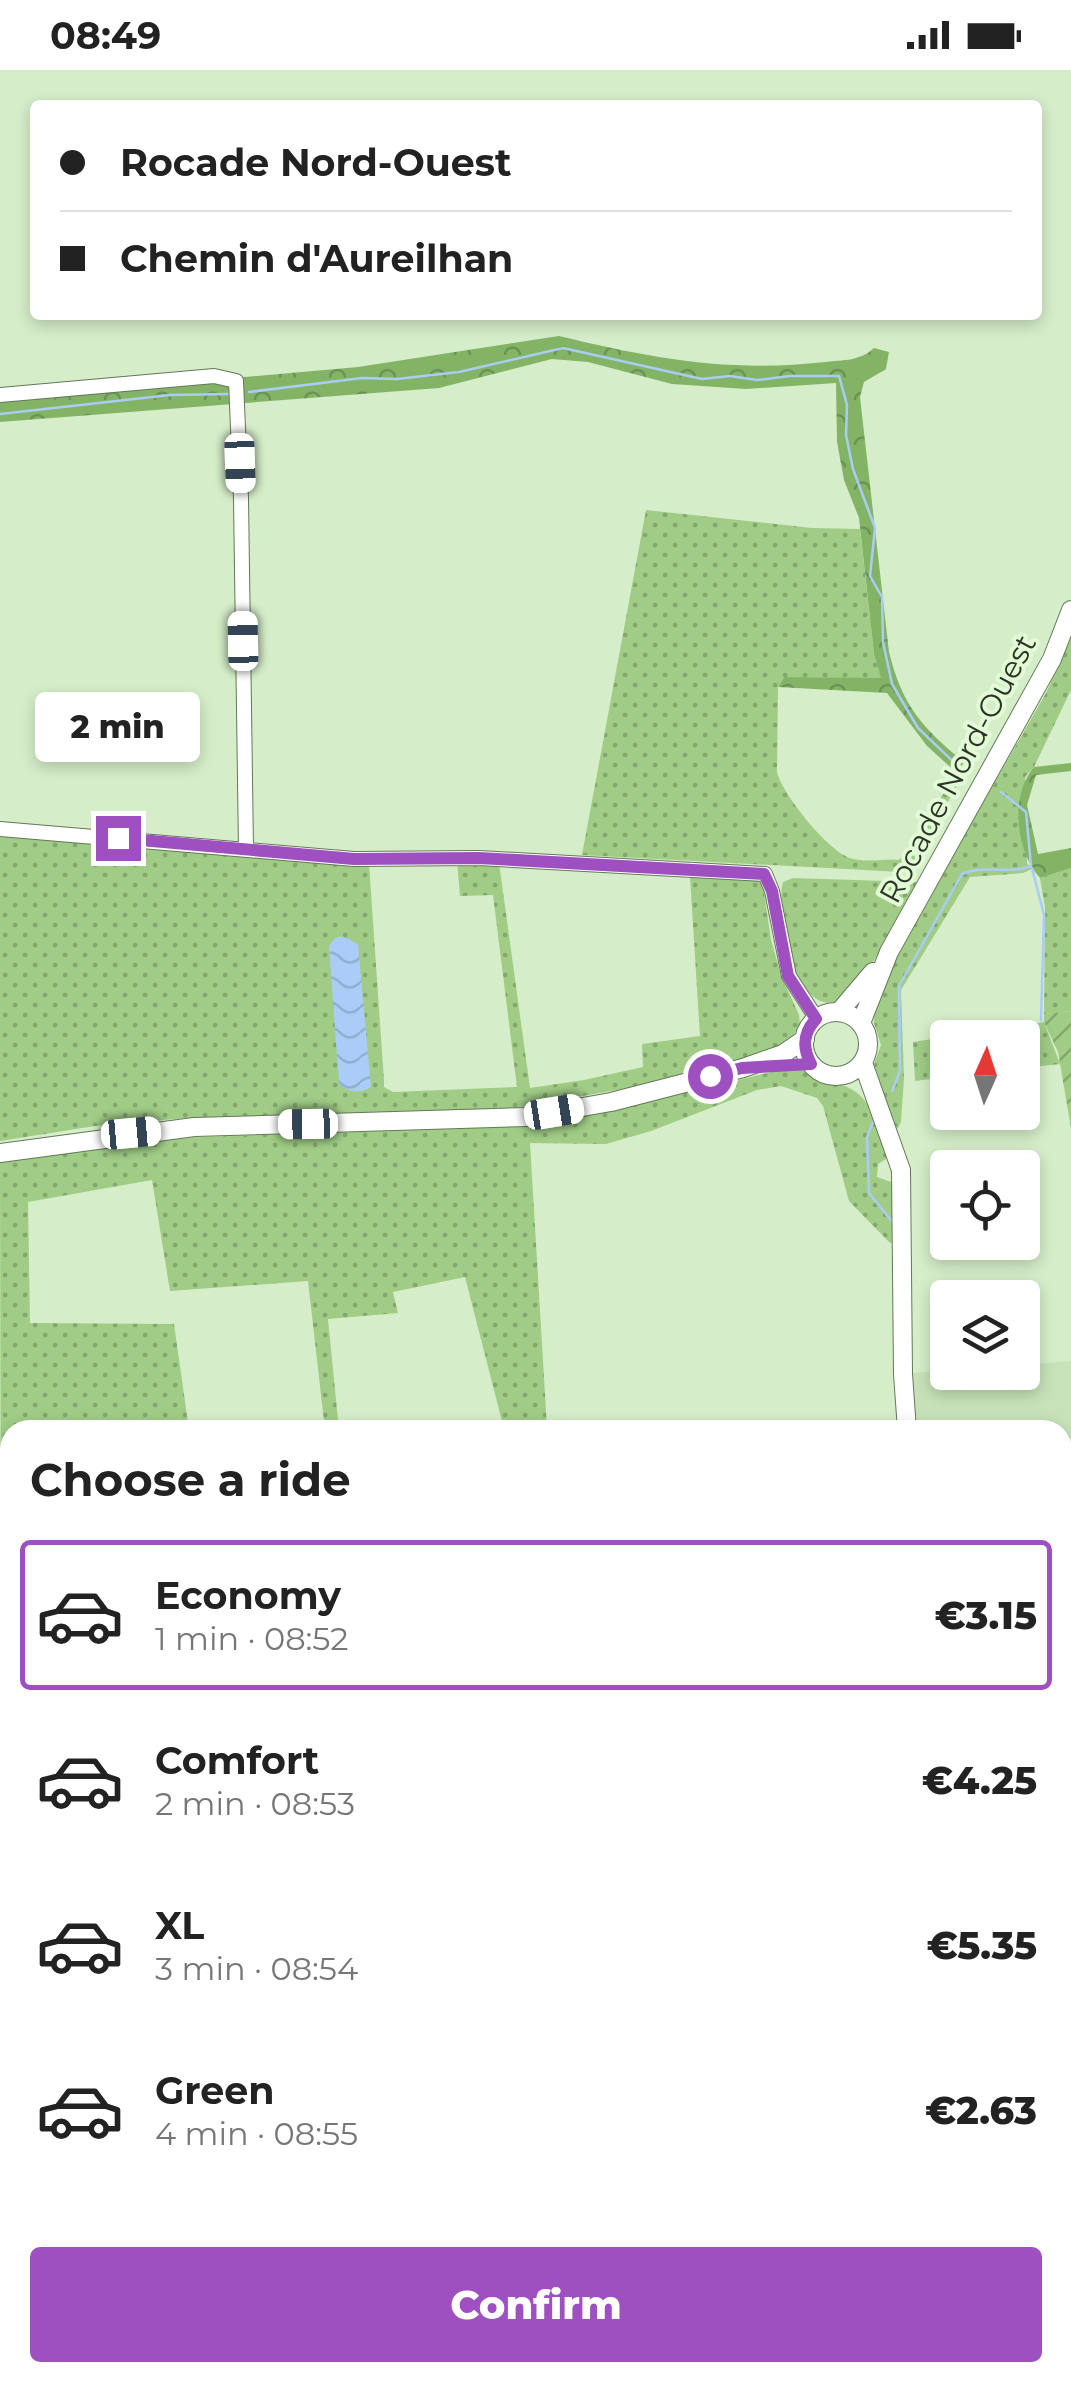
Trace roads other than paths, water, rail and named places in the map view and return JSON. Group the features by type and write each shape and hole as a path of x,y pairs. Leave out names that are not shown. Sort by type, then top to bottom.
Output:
{"main road":[{"name":"Rocade Nord-Ouest","path":"861,1023 889,952 1052,658 1071,610"},
{"name":"Rocade Nord-Ouest","path":"839,1012 889,952"},
{"path":"0,1153 194,1127 526,1117 612,1102 784,1054 805,1039 816,1019 839,1012 861,1023 869,1043 863,1063 901,1170 907,1420"},
{"path":"805,1039 811,1064"},
{"path":"844,1076 863,1063"},
{"path":"742,1068 811,1064 825,1074 844,1076 878,1103"}],"street":[{"path":"0,395 214,376 236,381 246,848"},
{"path":"0,828 354,859 479,858 764,874 772,891 788,976 816,1019"}],"water":[{"path":"343,936 358,944 371,1087 359,1092 339,1084 329,946 335,938"}],"waterway":[{"path":"249,392 362,378 397,379 459,372 563,348 702,379 839,376 847,405 846,435 853,469 875,528 870,576 882,597 883,642 892,684 918,728 963,771"},
{"path":"0,414 170,395 229,394"},
{"path":"892,1091 900,1071 899,986 962,874 1031,866 1026,812 1001,792"},
{"path":"1032,868 1044,915 1041,1020"},
{"path":"874,1120 867,1137 869,1193 894,1224"},
{"path":"894,1322 898,1420"}]}
